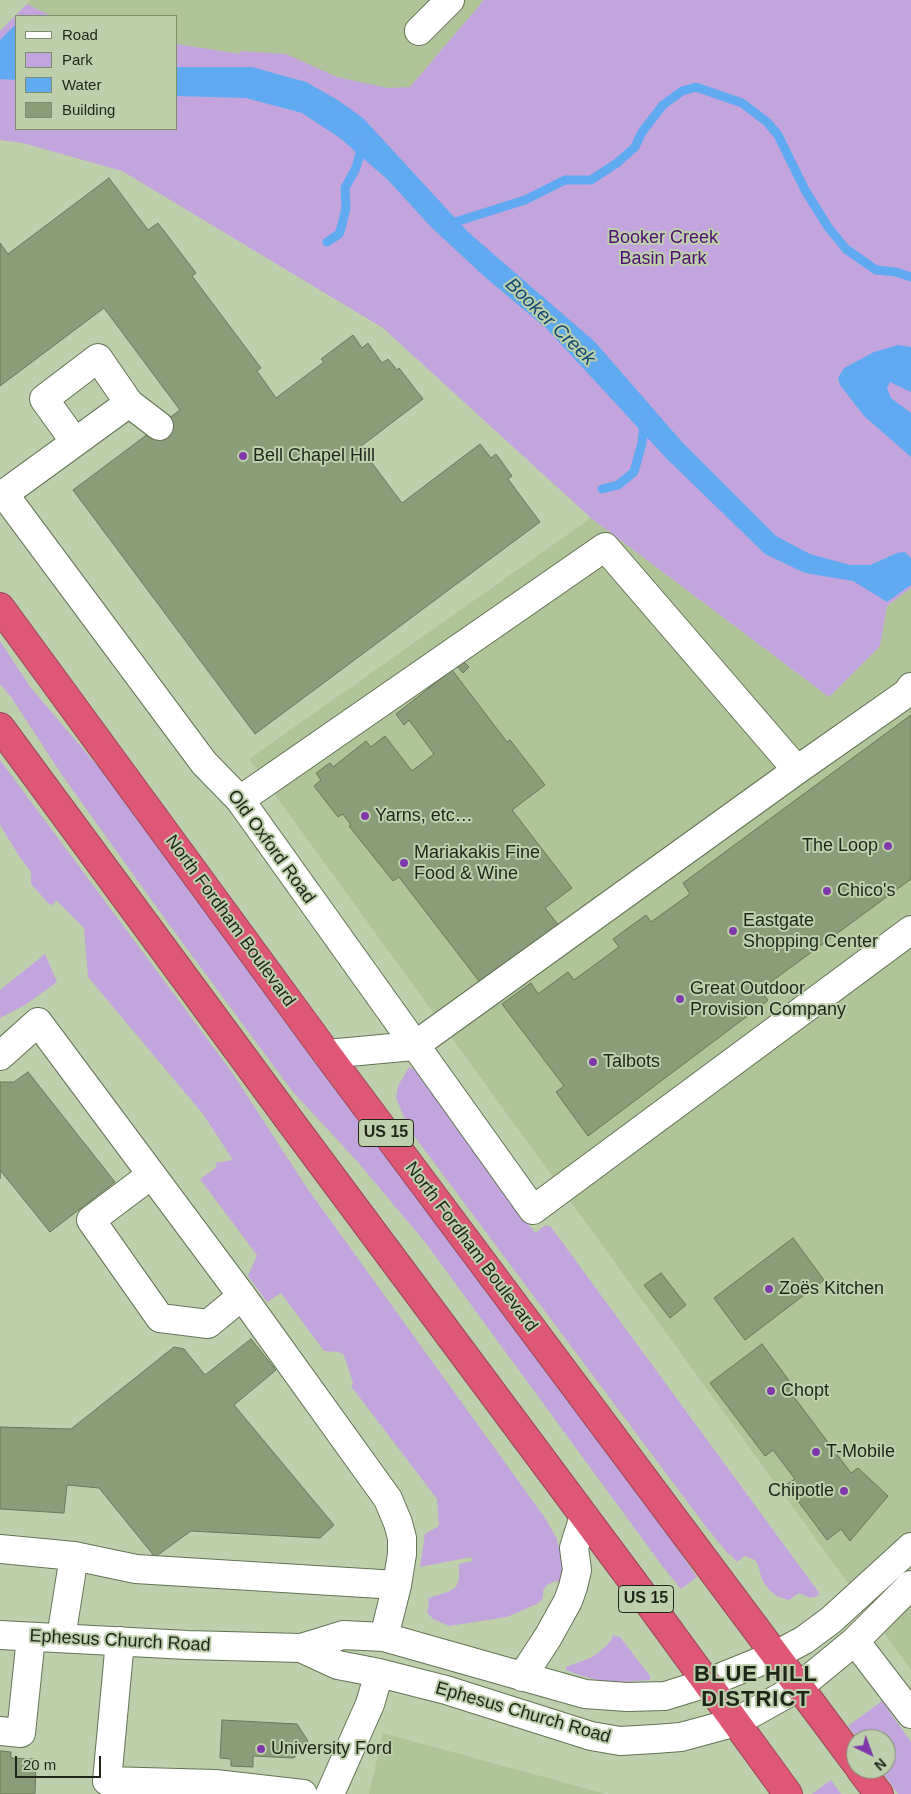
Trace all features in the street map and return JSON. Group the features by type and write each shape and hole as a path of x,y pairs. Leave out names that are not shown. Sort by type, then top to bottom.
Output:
{"highway":[{"name":"North Fordham Boulevard","path":"0,607 327,1054 846,1750"},
{"name":"US 15","path":"0,727 788,1794"},
{"path":"868,1779 879,1794"}],"street":[{"path":"419,31 450,0"},
{"path":"75,442 44,399 98,358 129,403 159,426"},
{"path":"2,495 129,403"},
{"name":"Old Oxford Road","path":"2,495 204,762 240,800 533,1210 911,930"},
{"path":"240,800 605,547 797,770"},
{"path":"327,1054 414,1046 907,692 911,687"},
{"path":"0,1056 38,1022 242,1296 388,1498 402,1538 402,1554 397,1585 384,1637"},
{"path":"151,1175 91,1220 160,1318 208,1324 242,1296"},
{"path":"522,1677 548,1637 571,1594 577,1570 574,1548 584,1516"},
{"name":"Ephesus Church Road","path":"0,1635 187,1646 301,1648 342,1635 384,1637 585,1694 627,1697 665,1696 707,1683 776,1655 804,1640 831,1620 911,1547"},
{"path":"0,1549 74,1556 136,1569 397,1585"},
{"path":"61,1638 74,1556"},
{"name":"Ephesus Church Road","path":"301,1648 338,1665 379,1673 454,1693 591,1736 620,1741 682,1736 736,1722 799,1687 855,1641 911,1585"},
{"path":"0,1731 21,1733 31,1637"},
{"path":"120,1641 107,1788 215,1784 303,1794"},
{"path":"855,1641 911,1714"},
{"path":"330,1794 370,1704 379,1673"}],"shaded area":[{"path":"30,0 484,0 404,94 242,54 178,44 178,15 49,15 27,4"},
{"name":"Eastgate Shopping Center","path":"591,518 829,697 880,646 887,606 911,588 911,1670 249,759"},
{"path":"383,1733 606,1794 369,1794"}],"green space":[{"name":"Booker Creek Basin Park","path":"484,0 911,0 911,588 887,606 880,646 829,697 591,518 383,328 122,171 23,143 0,140 0,31 15,16 15,130 178,130 178,44 241,54 239,51 286,54 337,77 388,88 410,87"},
{"name":"Booker Creek Basin Park","path":"27,4 49,15 16,15"},
{"path":"0,641 31,688 118,790 675,1545 697,1577 681,1589 425,1242 356,1160 293,1092 168,923 62,775 11,697 0,684"},
{"path":"0,760 231,1071 307,1188 545,1518 556,1537 564,1566 561,1583 555,1581 547,1585 543,1591 543,1598 537,1604 507,1617 449,1626 433,1619 427,1612 428,1598 448,1592 456,1587 459,1578 459,1564 473,1561 471,1557 420,1567 425,1534 439,1526 437,1499 351,1386 353,1383 343,1354 324,1351 281,1293 267,1302 248,1276 257,1255 200,1179 217,1167 215,1163 233,1160 203,1114 88,977 84,928 56,900 53,905 49,904 31,884 31,872 0,825"},
{"path":"45,954 57,982 25,1005 0,1018 0,990"},
{"path":"409,1067 414,1069 535,1233 546,1225 551,1227 820,1594 810,1598 799,1593 789,1600 778,1597 770,1591 762,1580 755,1560 744,1556 737,1562 707,1528 409,1129 396,1098 398,1086"},
{"path":"613,1635 620,1637 650,1676 650,1680 602,1681 566,1670 566,1667 598,1653 611,1641"},
{"path":"882,1701 911,1742 911,1794 898,1794 887,1779 896,1779 896,1729 850,1729 848,1726"},
{"path":"831,1780 841,1794 812,1794"}],"water":[{"path":"15,25 15,80 0,79 0,40"},
{"name":"Booker Creek","path":"178,67 252,67 306,82 336,99 363,118 468,232 595,342 682,442 776,536 810,554 850,565 870,565 897,553 905,552 911,558 911,585 887,602 853,581 805,573 765,554 666,458 547,329 486,278 431,227 388,180 340,138 302,113 246,98 178,96"},
{"path":"898,345 911,347 911,392 890,382 887,388 891,398 911,413 911,457 864,416 840,385 838,378 844,368 874,352"}],"building":[{"name":"Bell Chapel Hill","path":"109,178 148,230 158,223 196,273 192,276 261,368 257,371 276,398 324,362 321,359 353,335 362,348 368,343 382,363 388,359 397,370 399,368 423,399 360,447 402,503 480,444 491,458 496,454 512,476 508,479 540,522 255,734 73,490 180,410 104,308 0,386 0,243 8,254"},
{"path":"464,662 469,667 463,673 458,667"},
{"path":"452,670 507,742 510,740 545,785 512,810 572,888 545,908 559,926 482,985 399,877 393,881 349,826 351,825 343,814 338,817 314,786 321,780 316,773 330,763 333,767 366,741 371,747 385,736 412,771 434,754 409,720 404,725 396,714"},
{"name":"Eastgate Shopping Center","path":"911,715 911,879 760,990 768,1000 766,1002 588,1136 556,1092 564,1086 502,1004 531,983 538,994 568,972 574,980 619,947 613,939 646,915 651,922 690,894 683,883"},
{"path":"28,1072 115,1182 50,1232 0,1170 0,1082 14,1082"},
{"name":"Zoës Kitchen","path":"793,1238 824,1280 745,1340 714,1298"},
{"path":"661,1273 686,1305 670,1318 644,1285"},
{"path":"251,1339 276,1370 234,1405 334,1525 320,1538 191,1531 155,1557 99,1488 67,1485 64,1513 0,1509 0,1427 71,1429 174,1347 184,1349 205,1375"},
{"path":"762,1344 793,1386 788,1389 851,1473 858,1468 888,1496 850,1541 841,1529 827,1540 786,1485 795,1479 773,1450 765,1456 710,1383"},
{"name":"University Ford","path":"222,1720 297,1724 308,1741 294,1758 253,1756 253,1767 231,1766 231,1759 220,1758"},
{"path":"0,1751 11,1752 11,1758 36,1759 35,1794 0,1794"}],"waterway":[{"path":"449,224 525,200 565,180 591,180 617,163 635,147 642,132 663,105 682,91 696,87 742,103 767,122 778,135 805,190 828,227 846,249 876,270 896,272 911,277"},
{"path":"327,242 339,234 346,208 345,188 356,168 362,146"},
{"path":"602,489 618,485 634,472 642,443 644,423"}],"place":[{"name":"Bell Chapel Hill","path":"243,456"},
{"name":"Yarns, etc…","path":"365,816"},
{"name":"The Loop","path":"888,846"},
{"name":"Mariakakis Fine Food & Wine","path":"404,863"},
{"name":"Chico's","path":"827,891"},
{"name":"Eastgate Shopping Center","path":"733,931"},
{"name":"Great Outdoor Provision Company","path":"680,999"},
{"name":"Talbots","path":"593,1062"},
{"name":"Zoës Kitchen","path":"769,1289"},
{"name":"Chopt","path":"771,1391"},
{"name":"T-Mobile","path":"816,1452"},
{"name":"Chipotle","path":"844,1491"},
{"name":"University Ford","path":"261,1749"}],"district":[{"name":"BLUE HILL DISTRICT","path":"756,1688"}]}
